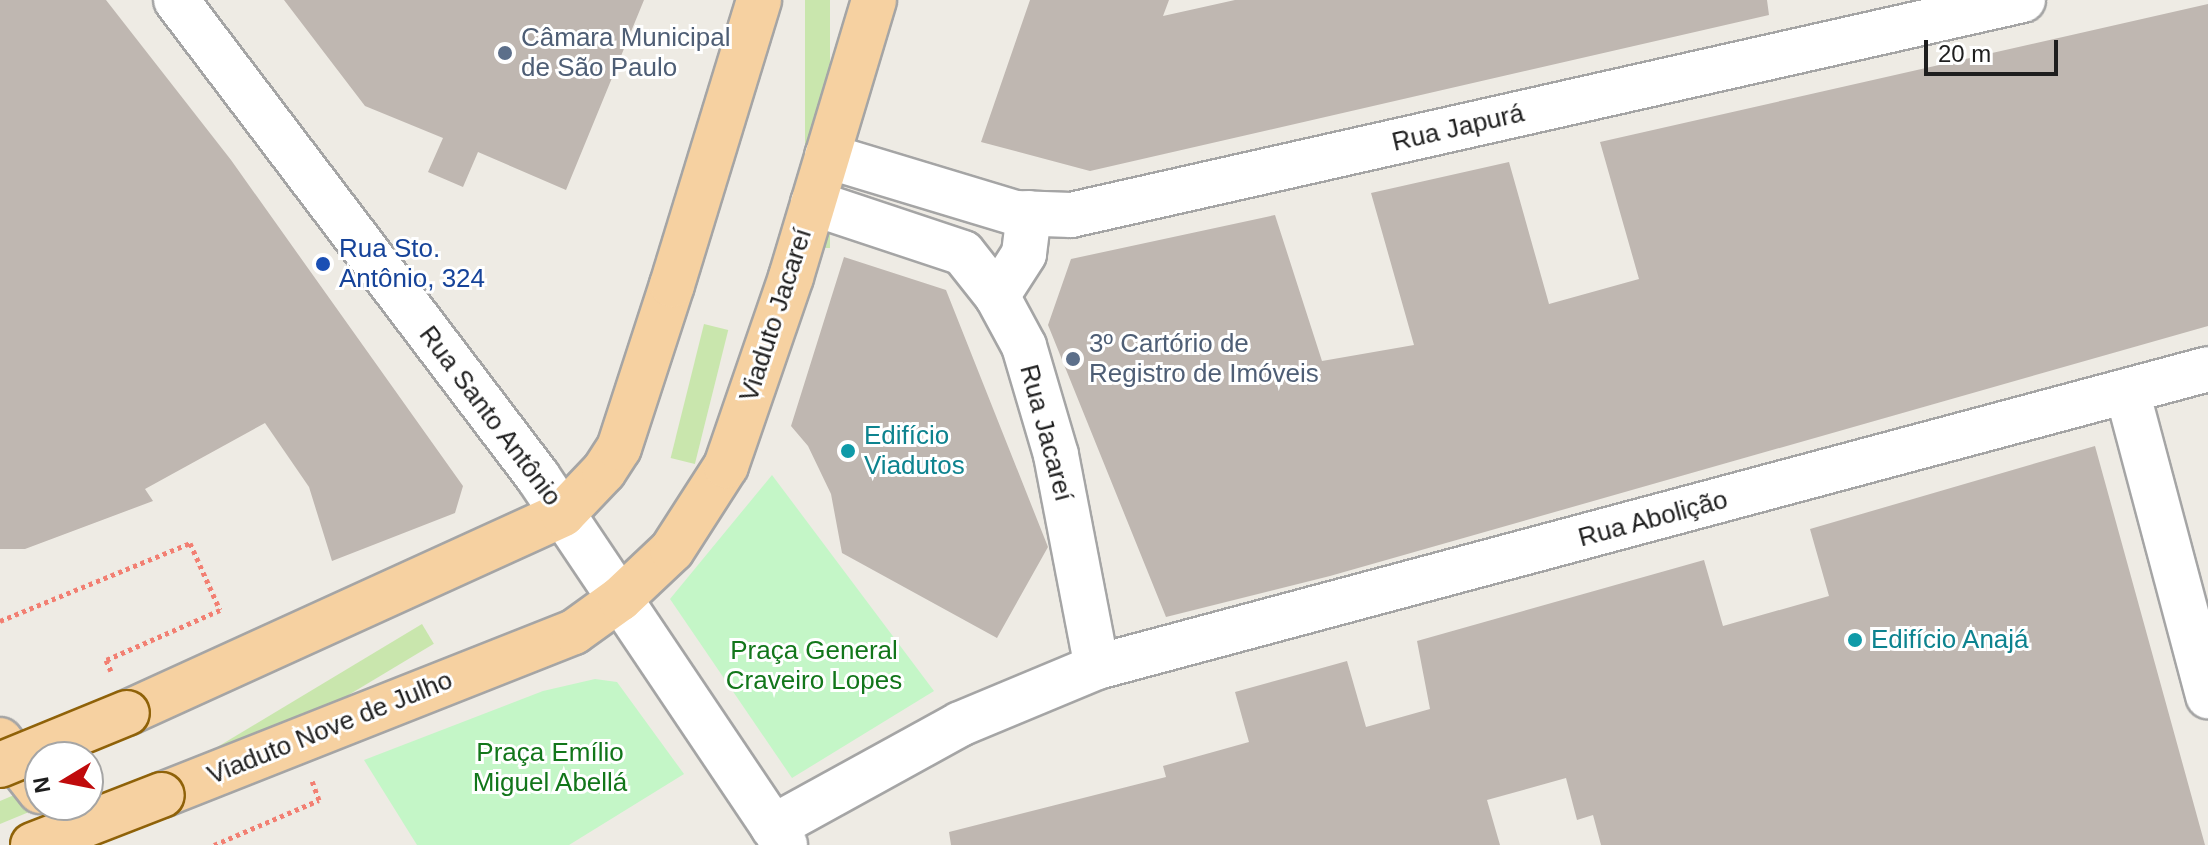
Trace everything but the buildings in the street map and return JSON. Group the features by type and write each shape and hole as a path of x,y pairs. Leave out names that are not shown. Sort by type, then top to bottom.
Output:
{"main road":[{"path":"0,765 127,713 563,514 604,471 619,448 759,0"},
{"name":"Viaduto Jacareí","path":"620,599 672,550 726,466 813,203 874,0"},
{"name":"Viaduto Nove de Julho","path":"33,845 574,632 620,599"},
{"path":"0,740 24,771"},
{"path":"64,821 83,845"}],"street":[{"name":"Rua Santo Antônio","path":"176,0 563,514 779,836"},
{"name":"Rua Japurá","path":"827,156 1029,213 1071,215 2023,0"},
{"path":"878,221 894,174"},
{"path":"813,203 878,221 963,253 997,296 1024,254 1029,213"},
{"name":"Rua Jacareí","path":"997,296 1024,346 1056,455 1097,667"},
{"name":"Rua Abolição","path":"1097,667 2208,369"},
{"path":"2127,391 2208,696"},
{"path":"779,836 960,724 1097,667"}],"path":[{"path":"0,621 190,543 220,610 106,660"}],"green space":[{"path":"805,0 830,0 830,248 805,248"},
{"path":"704,324 728,330 695,464 671,458"},
{"name":"Praça General Craveiro Lopes","path":"772,475 934,691 792,778 670,599"},
{"path":"422,624 434,644 124,830 112,810"},
{"name":"Praça Emílio Miguel Abellá","path":"595,679 617,682 684,774 569,845 417,845 364,760 543,691"},
{"path":"24,791 24,814 0,824 0,801"}],"place":[{"name":"Câmara Municipal de São Paulo","path":"505,53"},
{"name":"Rua Sto. Antônio, 324","path":"323,264"},
{"name":"3º Cartório de Registro de Imóveis","path":"1073,359"},
{"name":"Edifício Viadutos","path":"848,451"},
{"name":"Edifício Anajá","path":"1855,640"}]}
